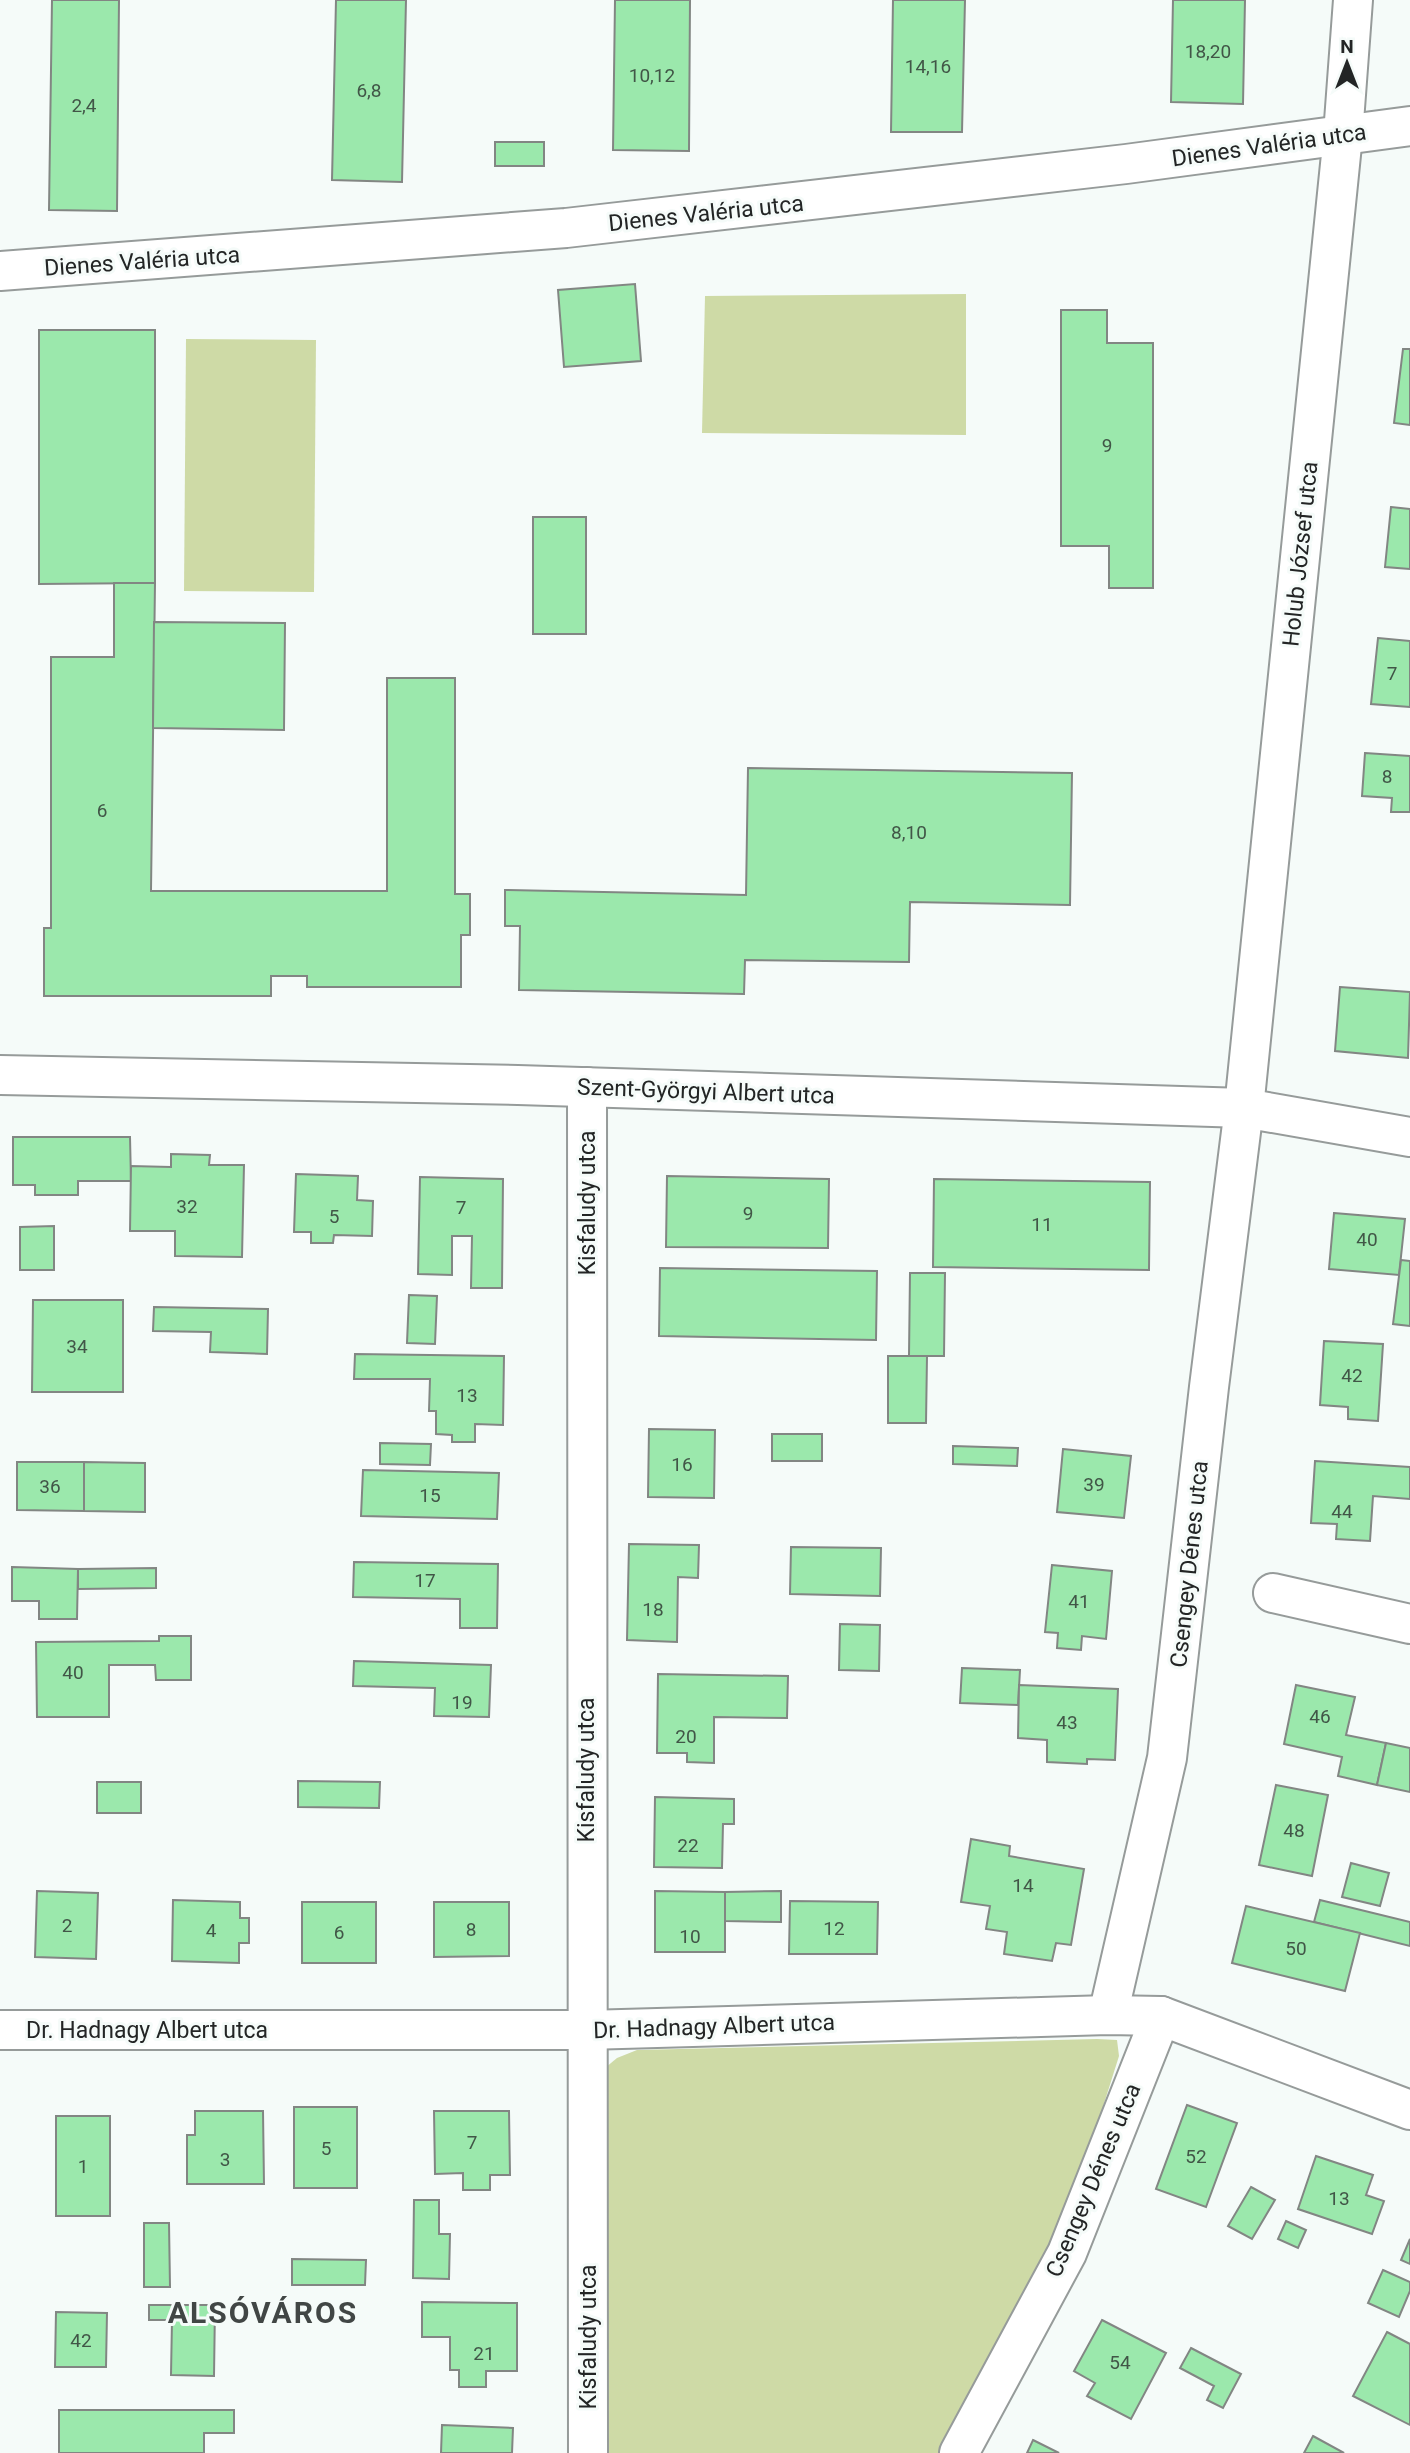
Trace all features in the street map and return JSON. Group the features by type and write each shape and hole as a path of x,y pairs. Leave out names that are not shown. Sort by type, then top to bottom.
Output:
{"street":[{"name":"Holub József utca","path":"1244,1108 1343,135 1353,0"},
{"name":"Dienes Valéria utca","path":"0,271 566,228 1126,164 1410,125"},
{"name":"Szent-Györgyi Albert utca","path":"0,1075 587,1087 1244,1108 1410,1138"},
{"name":"Kisfaludy utca","path":"587,1087 588,2453"},
{"name":"Csengey Dénes utca","path":"1108,2015 1167,1758 1205,1415 1244,1108"},
{"path":"1273,1593 1410,1624"},
{"name":"Csengey Dénes utca","path":"959,2453 1067,2253 1160,2015"},
{"name":"Dr. Hadnagy Albert utca","path":"0,2030 586,2030 1160,2015 1410,2110"}],"green space":[{"path":"966,294 966,435 702,433 705,296"},
{"path":"186,339 316,340 314,592 184,591"},
{"path":"1117,2040 1119,2056 1084,2167 1034,2285 946,2453 607,2453 605,2068 617,2058 637,2050"}],"building":[{"path":"52,0 119,0 117,211 49,210"},
{"path":"336,0 406,0 402,182 332,180"},
{"path":"615,0 690,0 689,151 613,150"},
{"path":"893,0 965,0 962,132 891,132"},
{"path":"1173,0 1245,0 1243,104 1171,102"},
{"path":"495,142 544,142 544,166 495,166"},
{"path":"635,284 641,361 564,367 558,290"},
{"path":"1061,310 1107,310 1107,343 1153,343 1153,588 1109,588 1109,546 1061,546"},
{"path":"39,330 155,330 155,583 39,584"},
{"path":"1403,349 1410,349 1410,425 1394,423"},
{"path":"1391,507 1410,509 1410,569 1385,567"},
{"path":"533,517 586,517 586,634 533,634"},
{"path":"114,583 155,583 151,891 387,891 387,678 455,678 455,894 470,894 470,935 461,935 461,987 307,987 307,976 271,976 271,996 44,996 44,928 51,928 51,657 114,657"},
{"path":"154,622 285,623 284,730 153,728"},
{"path":"1378,638 1410,641 1410,707 1371,704"},
{"path":"1365,753 1410,756 1410,812 1391,812 1392,798 1362,796"},
{"path":"748,768 1072,773 1070,905 910,902 909,962 745,960 744,994 519,990 520,926 505,926 505,890 746,895"},
{"path":"1340,987 1410,992 1408,1058 1335,1051"},
{"path":"13,1137 130,1137 131,1181 78,1181 78,1195 35,1195 35,1185 13,1185"},
{"path":"171,1154 210,1155 209,1165 244,1165 242,1257 175,1256 175,1231 130,1231 131,1166 171,1167"},
{"path":"296,1174 358,1176 357,1200 373,1201 372,1236 334,1235 333,1243 311,1243 311,1232 294,1232"},
{"path":"667,1176 829,1179 828,1248 666,1247"},
{"path":"420,1177 503,1179 502,1288 471,1288 472,1236 452,1236 452,1275 418,1274"},
{"path":"934,1179 1150,1182 1149,1270 933,1267"},
{"path":"1334,1213 1405,1219 1399,1275 1329,1269"},
{"path":"54,1226 54,1270 20,1270 20,1227"},
{"path":"1401,1260 1410,1261 1410,1326 1393,1324"},
{"path":"660,1268 877,1271 876,1340 659,1336"},
{"path":"910,1273 945,1273 944,1356 909,1356"},
{"path":"409,1295 437,1296 435,1344 407,1343"},
{"path":"33,1300 123,1300 123,1392 32,1392"},
{"path":"154,1307 268,1309 267,1354 210,1352 211,1332 153,1331"},
{"path":"1324,1341 1383,1344 1378,1421 1348,1419 1348,1407 1320,1405"},
{"path":"355,1354 504,1356 503,1425 475,1424 475,1442 452,1442 452,1435 436,1434 436,1411 429,1411 430,1379 354,1379"},
{"path":"888,1356 927,1356 926,1423 888,1423"},
{"path":"649,1429 715,1430 714,1498 648,1497"},
{"path":"772,1434 822,1434 822,1461 772,1461"},
{"path":"380,1443 431,1444 430,1465 380,1464"},
{"path":"953,1446 1018,1448 1017,1466 953,1464"},
{"path":"1063,1449 1131,1456 1124,1518 1057,1512"},
{"path":"1315,1461 1410,1467 1410,1499 1373,1496 1370,1541 1336,1539 1337,1524 1311,1523"},
{"path":"17,1462 84,1462 84,1511 17,1510"},
{"path":"84,1462 145,1463 145,1512 84,1511"},
{"path":"363,1470 499,1473 497,1519 361,1516"},
{"path":"629,1544 699,1545 698,1578 678,1577 677,1642 627,1640"},
{"path":"791,1547 881,1548 880,1596 790,1594"},
{"path":"354,1562 498,1564 497,1628 460,1628 460,1599 353,1597"},
{"path":"1052,1565 1112,1571 1106,1639 1082,1636 1081,1650 1057,1648 1058,1633 1045,1632"},
{"path":"12,1567 78,1569 77,1619 39,1619 39,1601 12,1601"},
{"path":"156,1568 156,1588 78,1589 78,1569"},
{"path":"840,1624 880,1625 879,1671 839,1670"},
{"path":"159,1636 191,1636 191,1680 156,1680 155,1665 109,1665 109,1717 37,1717 36,1642 159,1641"},
{"path":"354,1661 491,1665 489,1717 434,1716 435,1688 353,1686"},
{"path":"962,1668 1020,1670 1018,1705 960,1703"},
{"path":"658,1674 788,1676 787,1718 714,1717 714,1763 687,1762 687,1753 657,1753"},
{"path":"1019,1685 1118,1689 1115,1760 1087,1759 1087,1764 1047,1762 1047,1740 1018,1738"},
{"path":"1296,1685 1355,1697 1346,1735 1386,1743 1377,1785 1338,1776 1342,1757 1284,1744"},
{"path":"1386,1743 1410,1748 1410,1792 1377,1785"},
{"path":"298,1781 380,1782 379,1808 298,1807"},
{"path":"97,1782 141,1782 141,1813 97,1813"},
{"path":"1276,1785 1328,1795 1312,1876 1259,1865"},
{"path":"655,1797 734,1799 734,1824 723,1824 722,1868 654,1867"},
{"path":"971,1839 1010,1846 1009,1856 1084,1869 1071,1945 1056,1943 1052,1961 1004,1954 1007,1932 986,1929 990,1906 961,1902"},
{"path":"1351,1863 1389,1873 1380,1906 1342,1897"},
{"path":"37,1891 98,1893 96,1959 35,1957"},
{"path":"655,1891 725,1892 725,1952 655,1952"},
{"path":"781,1891 781,1922 725,1921 725,1892"},
{"path":"173,1900 240,1902 240,1918 249,1918 249,1943 239,1943 239,1963 172,1961"},
{"path":"1320,1900 1410,1922 1410,1946 1314,1922"},
{"path":"790,1901 878,1902 877,1954 789,1954"},
{"path":"302,1902 376,1902 376,1963 302,1963"},
{"path":"434,1902 509,1902 509,1956 434,1957"},
{"path":"1246,1906 1360,1933 1345,1991 1232,1963"},
{"path":"1187,2105 1237,2123 1206,2207 1156,2189"},
{"path":"294,2107 357,2107 357,2188 294,2188"},
{"path":"195,2111 263,2111 264,2184 187,2184 187,2135 195,2135"},
{"path":"434,2111 509,2111 510,2175 490,2175 490,2190 463,2190 463,2173 435,2174"},
{"path":"56,2116 110,2116 110,2216 56,2216"},
{"path":"1316,2156 1373,2175 1366,2195 1384,2201 1372,2234 1298,2209"},
{"path":"1251,2187 1275,2200 1252,2239 1228,2226"},
{"path":"414,2200 439,2200 439,2234 450,2234 449,2279 413,2278"},
{"path":"1286,2221 1306,2230 1298,2248 1278,2239"},
{"path":"144,2223 169,2223 170,2287 144,2287"},
{"path":"1410,2239 1410,2264 1401,2260"},
{"path":"292,2259 366,2260 365,2285 292,2285"},
{"path":"1383,2270 1410,2282 1410,2291 1399,2317 1368,2303"},
{"path":"422,2302 517,2303 517,2371 486,2371 486,2387 459,2387 459,2370 450,2370 450,2337 422,2337"},
{"path":"149,2305 215,2305 214,2376 171,2375 172,2320 149,2320"},
{"path":"56,2312 107,2313 106,2367 55,2367"},
{"path":"1102,2320 1166,2353 1131,2419 1087,2396 1095,2383 1074,2371"},
{"path":"1387,2332 1410,2344 1410,2425 1353,2396"},
{"path":"1191,2348 1241,2374 1223,2408 1207,2400 1214,2386 1180,2368"},
{"path":"59,2410 234,2410 234,2433 204,2433 204,2453 59,2453"},
{"path":"442,2425 513,2428 512,2453 441,2453"},
{"path":"1313,2436 1344,2453 1304,2453"},
{"path":"1033,2440 1059,2453 1027,2453"}],"district":[{"name":"ALSÓVÁROS","path":"263,2313"}]}
